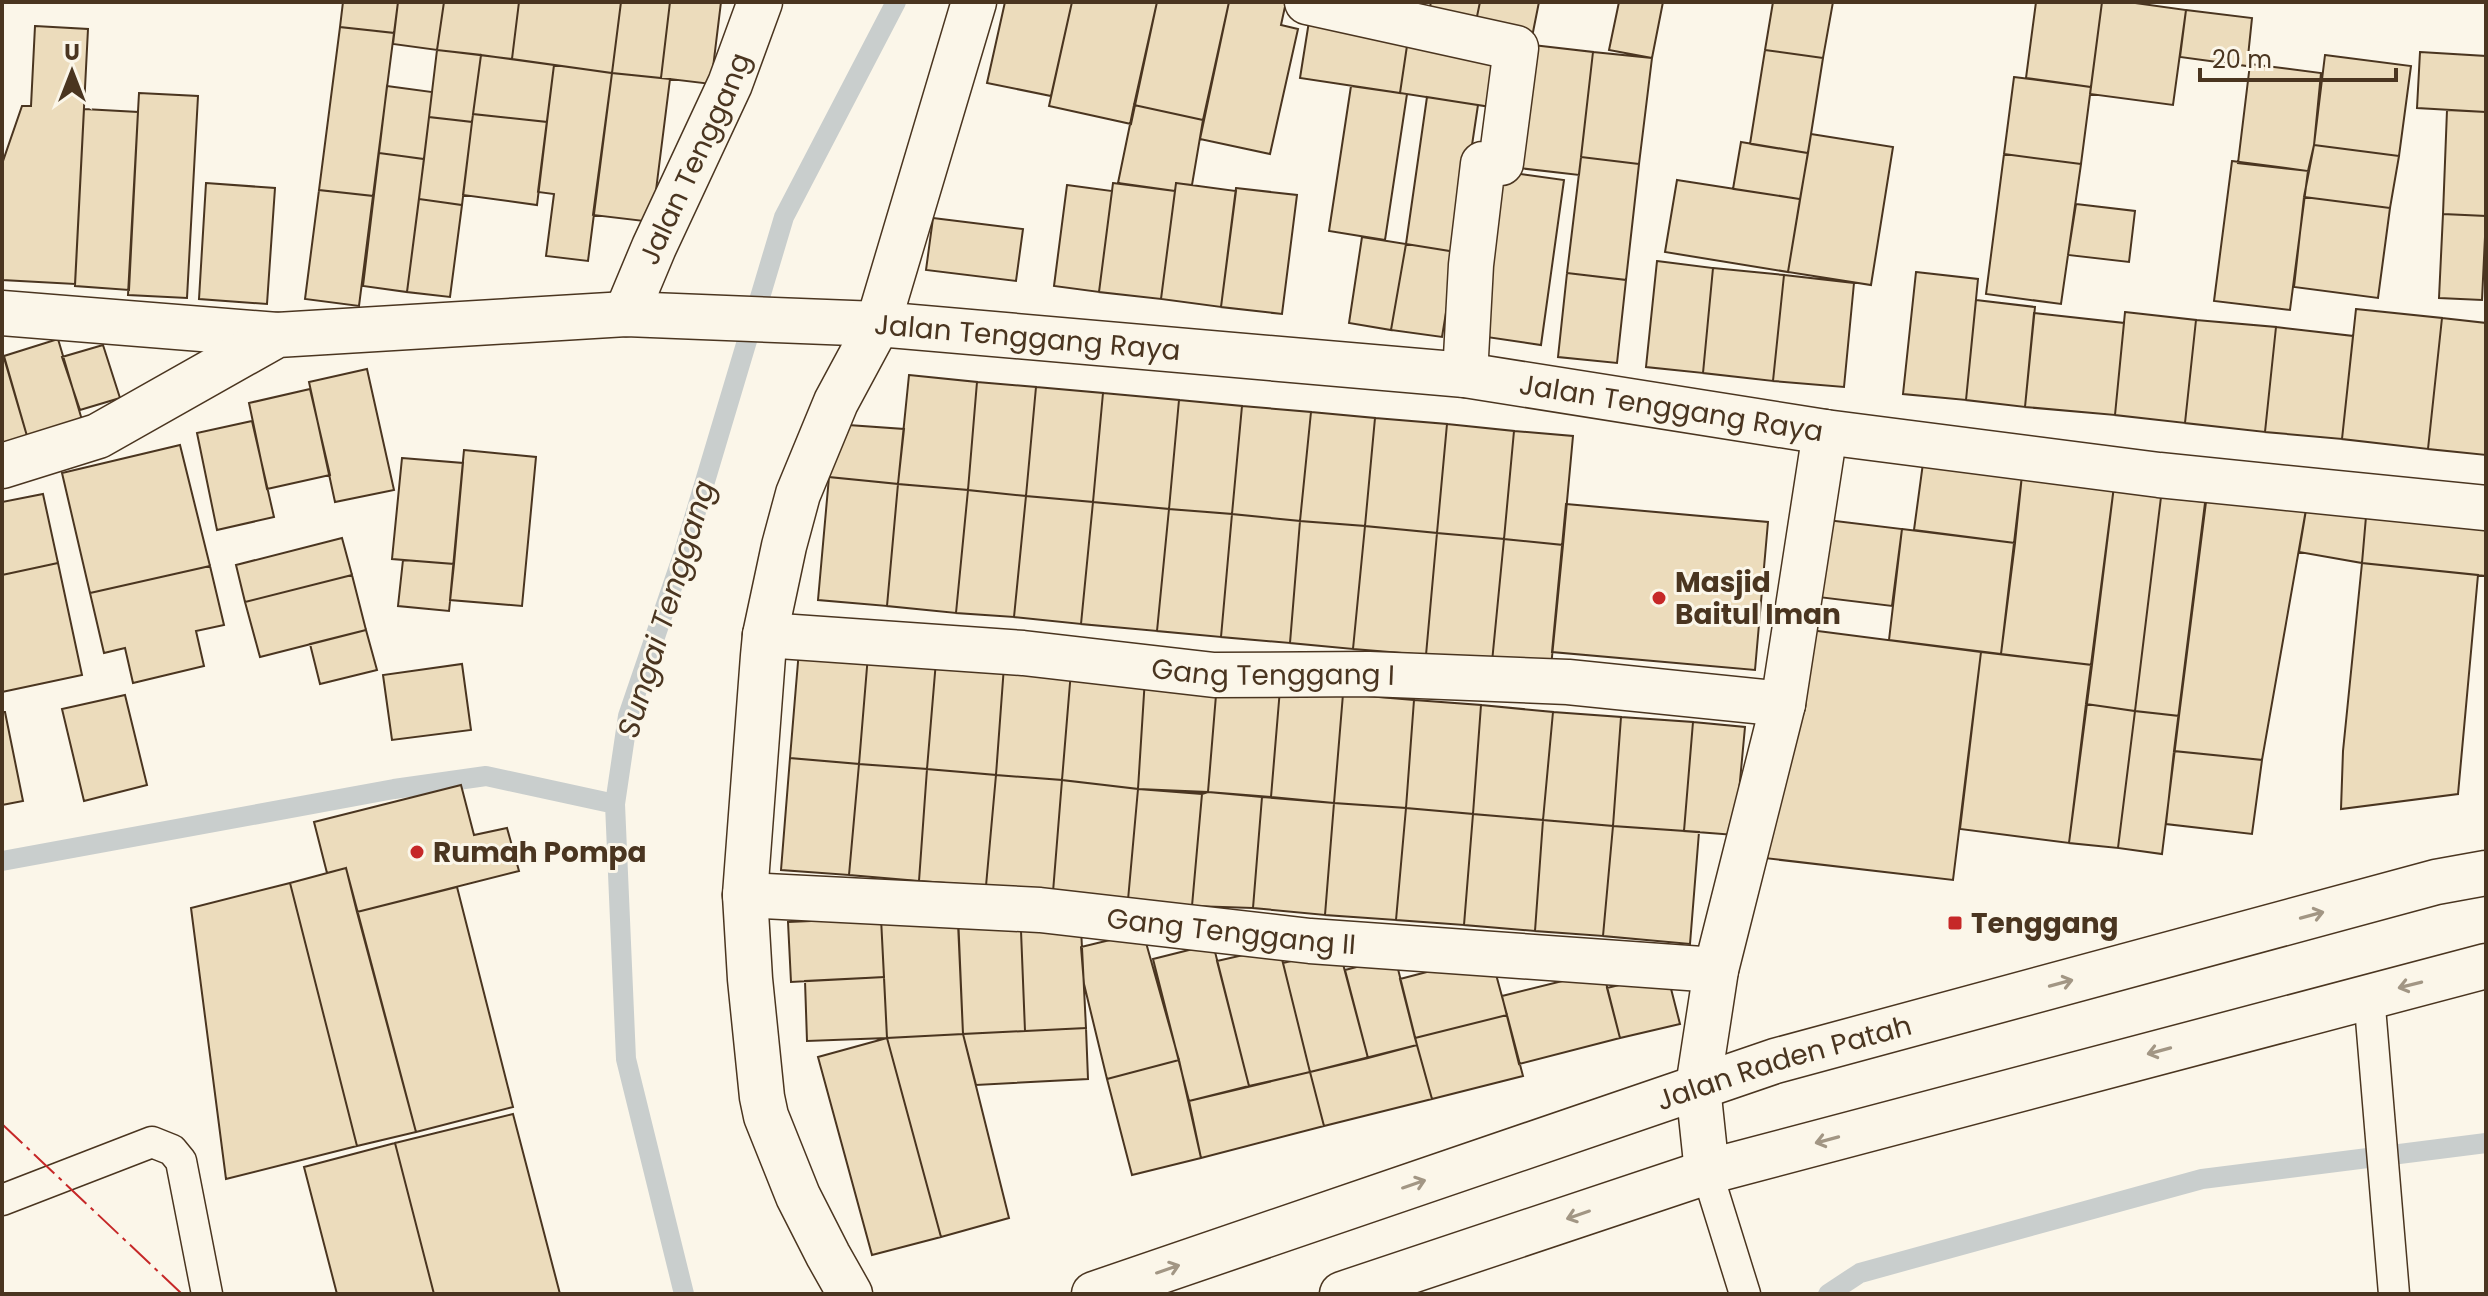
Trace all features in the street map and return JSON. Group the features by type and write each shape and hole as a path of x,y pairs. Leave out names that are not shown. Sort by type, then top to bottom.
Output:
{"main road":[{"name":"Jalan Tenggang","path":"644,315 760,2"},
{"path":"850,1294 798,1196 766,1116 750,979 745,895 755,738 765,635 798,494 867,324 974,2"},
{"path":"1307,2 1516,48 1501,163 1483,164 1471,265 1465,375"},
{"path":"2,313 277,335 644,315"},
{"name":"Jalan Tenggang Raya","path":"644,315 867,324 1465,375 1825,432 2159,475 2486,508"},
{"path":"2,466 98,436 277,335"},
{"path":"1707,1172 1698,1087 1716,970 1783,704 1825,432"},
{"name":"Gang Tenggang I","path":"765,635 1023,653 1214,675 1369,674 1553,682 1783,704"},
{"name":"Jalan Raden Patah","path":"1094,1294 1775,1061 2436,882 2486,873"},
{"name":"Gang Tenggang II","path":"745,895 1040,910 1310,941 1716,970"},
{"path":"1342,1294 1707,1172 2486,966"}],"lane":[{"path":"2369,995 2394,1294"},
{"path":"2,1200 152,1142 172,1150 181,1161 207,1294"},
{"path":"1707,1172 1745,1294"}],"building":[{"path":"343,2 398,2 394,33 340,27"},
{"path":"398,2 444,2 437,50 393,44"},
{"path":"444,2 519,2 512,59 437,50"},
{"path":"519,2 621,2 612,73 512,59"},
{"path":"621,2 670,2 661,78 612,73"},
{"path":"670,2 721,2 711,84 661,78"},
{"path":"1005,2 1072,2 1051,96 987,83"},
{"path":"1072,2 1157,2 1131,124 1049,106"},
{"path":"1157,2 1229,2 1203,120 1134,105"},
{"path":"1229,2 1286,2 1281,25 1298,29 1270,154 1200,139"},
{"path":"1431,2 1480,2 1475,26 1428,16"},
{"path":"1480,2 1539,2 1532,37 1475,26"},
{"path":"1619,2 1663,2 1652,58 1609,50"},
{"path":"1773,2 1833,2 1823,58 1765,50"},
{"path":"2036,2 2102,2 2091,87 2026,78"},
{"path":"2102,2 2128,2 2186,10 2173,105 2090,94"},
{"path":"2186,10 2252,18 2247,66 2180,57"},
{"path":"1310,15 1408,39 1400,93 1300,78"},
{"path":"35,26 88,29 75,284 2,280 2,164 22,106 31,106"},
{"path":"340,27 394,33 373,196 319,190"},
{"path":"1408,39 1499,53 1491,107 1400,93"},
{"path":"1524,44 1593,52 1579,175 1510,167"},
{"path":"437,50 481,55 472,122 429,117"},
{"path":"1765,50 1823,58 1808,153 1750,144"},
{"path":"1593,52 1652,58 1639,164 1581,157"},
{"path":"2420,52 2486,56 2486,112 2417,108"},
{"path":"481,55 554,65 547,122 473,114"},
{"path":"2325,55 2411,66 2399,156 2314,145"},
{"path":"2250,64 2321,73 2314,145 2308,171 2238,163"},
{"path":"554,65 612,73 588,261 546,256 554,194 538,192"},
{"path":"612,73 670,79 652,222 593,215"},
{"path":"2014,77 2091,87 2081,164 2004,154"},
{"path":"387,86 432,92 424,159 379,153"},
{"path":"1351,86 1407,94 1385,240 1329,231"},
{"path":"139,93 198,96 187,298 128,295"},
{"path":"1427,97 1478,105 1456,252 1406,244"},
{"path":"1134,105 1203,120 1192,185 1176,183 1175,191 1118,183"},
{"path":"84,109 138,112 129,290 75,286"},
{"path":"2447,110 2486,112 2486,216 2443,214"},
{"path":"473,114 547,122 537,205 463,195"},
{"path":"429,117 472,122 462,205 419,199"},
{"path":"1811,134 1893,147 1871,285 1788,272"},
{"path":"1741,142 1808,153 1800,199 1733,189"},
{"path":"2314,145 2399,156 2390,208 2304,197"},
{"path":"379,153 424,159 407,292 363,286"},
{"path":"2004,154 2081,164 2061,304 1986,294"},
{"path":"1581,157 1639,164 1626,280 1567,273"},
{"path":"2232,161 2308,171 2290,310 2214,301"},
{"path":"1490,170 1564,180 1541,345 1473,335"},
{"path":"1677,180 1800,199 1788,272 1665,252"},
{"path":"206,183 275,188 267,304 199,299"},
{"path":"1113,183 1175,191 1161,299 1099,292"},
{"path":"1176,183 1236,191 1221,307 1161,299"},
{"path":"1067,185 1112,191 1099,292 1054,286"},
{"path":"1236,188 1297,195 1282,314 1221,307"},
{"path":"319,190 373,196 359,306 305,299"},
{"path":"2304,197 2390,208 2378,298 2294,287"},
{"path":"419,199 462,205 450,297 407,292"},
{"path":"2076,204 2135,211 2129,262 2068,255"},
{"path":"2443,214 2486,216 2482,300 2439,298"},
{"path":"933,218 1023,229 1016,281 926,270"},
{"path":"1362,237 1406,244 1391,330 1349,323"},
{"path":"1406,244 1456,252 1442,337 1391,330"},
{"path":"1657,261 1713,268 1703,373 1646,367"},
{"path":"1713,268 1784,275 1773,381 1703,373"},
{"path":"1916,272 1978,279 1966,400 1903,394"},
{"path":"1567,273 1626,280 1617,363 1558,357"},
{"path":"1784,275 1854,283 1844,387 1773,381"},
{"path":"1976,300 2035,307 2025,407 1966,400"},
{"path":"2356,309 2442,318 2428,449 2342,439"},
{"path":"2125,312 2196,320 2185,423 2115,415"},
{"path":"2034,313 2124,323 2115,415 2025,407"},
{"path":"2442,318 2486,323 2486,455 2428,449"},
{"path":"2196,320 2276,327 2265,432 2185,423"},
{"path":"2276,327 2353,336 2342,439 2265,432"},
{"path":"58,339 82,420 27,436 4,356"},
{"path":"103,345 120,398 80,410 62,357"},
{"path":"2,351 27,436 2,455"},
{"path":"367,369 394,490 335,502 309,382"},
{"path":"909,375 977,382 968,490 898,484"},
{"path":"977,382 1036,387 1026,496 968,490"},
{"path":"1036,387 1103,393 1093,502 1026,496"},
{"path":"310,389 330,475 267,489 249,403"},
{"path":"1103,393 1179,400 1169,509 1093,502"},
{"path":"1179,400 1242,406 1232,514 1169,509"},
{"path":"1242,406 1311,412 1300,521 1232,514"},
{"path":"1311,412 1375,418 1365,526 1300,521"},
{"path":"1375,418 1447,424 1437,533 1365,526"},
{"path":"252,421 274,517 217,530 197,433"},
{"path":"834,424 904,429 898,484 829,477"},
{"path":"1447,424 1514,431 1504,539 1437,533"},
{"path":"1514,431 1573,436 1563,545 1504,539"},
{"path":"180,445 210,566 90,593 62,473"},
{"path":"464,450 536,457 522,606 450,600"},
{"path":"402,458 463,463 454,564 392,559"},
{"path":"1923,463 2022,475 2015,543 1914,530"},
{"path":"2022,475 2114,486 2092,665 2001,654"},
{"path":"829,477 898,484 887,606 818,600"},
{"path":"898,484 968,490 956,613 887,606"},
{"path":"2114,486 2161,497 2135,711 2086,704"},
{"path":"2207,487 2308,498 2262,760 2174,751"},
{"path":"968,490 1026,496 1014,617 956,613"},
{"path":"43,494 58,563 2,575 2,502"},
{"path":"1026,496 1093,502 1081,624 1014,617"},
{"path":"2161,497 2206,502 2179,716 2135,711"},
{"path":"2308,498 2367,505 2362,563 2299,552"},
{"path":"1093,502 1169,509 1157,631 1081,624"},
{"name":"Masjid Baitul Iman","path":"1566,504 1768,522 1755,670 1552,652"},
{"path":"2367,505 2486,518 2486,576 2362,563"},
{"path":"1169,509 1232,514 1221,637 1157,631"},
{"path":"1232,514 1300,521 1290,643 1221,637"},
{"path":"1827,520 1902,529 1892,606 1818,597"},
{"path":"1300,521 1365,526 1353,649 1290,643"},
{"path":"1365,526 1437,533 1426,655 1353,649"},
{"path":"1902,529 2015,543 2001,654 1889,640"},
{"path":"1437,533 1504,539 1492,662 1426,655"},
{"path":"342,538 352,575 245,602 236,565"},
{"path":"1504,539 1563,545 1551,667 1492,662"},
{"path":"403,560 454,564 449,611 398,606"},
{"path":"58,563 82,675 2,692 2,575"},
{"path":"2362,563 2478,575 2458,794 2341,809 2343,751"},
{"path":"210,566 224,625 196,631 204,666 133,683 125,648 104,653 90,593"},
{"path":"352,575 366,630 260,657 245,602"},
{"path":"366,630 377,670 320,684 310,644"},
{"path":"1810,630 1981,652 1953,880 1764,858"},
{"path":"799,650 868,655 859,764 790,758"},
{"path":"1981,652 2092,665 2069,843 1960,829"},
{"path":"868,655 936,661 927,769 859,764"},
{"path":"936,661 1004,666 996,775 927,769"},
{"path":"462,664 471,730 392,740 383,675"},
{"path":"1004,666 1071,671 1062,780 996,775"},
{"path":"1071,671 1145,678 1138,789 1062,780"},
{"path":"1145,678 1217,683 1208,792 1138,789"},
{"path":"1217,683 1280,689 1271,797 1208,792"},
{"path":"1280,689 1343,694 1334,803 1271,797"},
{"path":"1343,694 1414,700 1406,808 1334,803"},
{"path":"125,695 147,785 84,801 62,709"},
{"path":"1414,700 1481,705 1473,814 1406,808"},
{"path":"2086,704 2135,711 2118,848 2069,843"},
{"path":"1481,705 1553,712 1543,820 1473,814"},
{"path":"2135,711 2179,716 2162,854 2118,848"},
{"path":"2,712 5,712 23,801 2,805"},
{"path":"1553,712 1621,717 1613,826 1543,820"},
{"path":"1621,717 1693,722 1684,831 1613,826"},
{"path":"1693,722 1745,727 1735,835 1684,831"},
{"path":"2174,751 2262,760 2252,834 2166,824"},
{"path":"790,758 859,764 849,875 781,870"},
{"path":"859,764 927,769 919,881 849,875"},
{"path":"927,769 996,775 986,886 919,881"},
{"path":"996,775 1062,780 1053,892 986,886"},
{"path":"1062,780 1138,789 1128,900 1053,892"},
{"name":"Rumah Pompa","path":"461,785 474,835 507,828 519,871 357,912 346,868 327,873 314,822"},
{"path":"1138,789 1202,794 1192,906 1128,900"},
{"path":"1202,794 1262,797 1253,908 1192,906"},
{"path":"1262,797 1334,803 1325,915 1253,908"},
{"path":"1334,803 1406,808 1396,920 1325,915"},
{"path":"1406,808 1473,814 1464,925 1396,920"},
{"path":"1473,814 1543,820 1535,931 1464,925"},
{"path":"1543,820 1613,826 1603,936 1535,931"},
{"path":"1613,826 1699,832 1690,944 1603,936"},
{"path":"346,868 416,1132 357,1146 290,883"},
{"path":"290,883 357,1146 226,1179 191,908"},
{"path":"457,887 513,1107 416,1132 357,912"},
{"path":"958,915 963,1034 887,1038 881,918"},
{"path":"881,918 884,977 791,982 788,922"},
{"path":"958,923 1021,931 1025,1031 963,1034"},
{"path":"1081,928 1086,1028 1025,1031 1021,931"},
{"path":"1143,932 1179,1060 1107,1079 1084,984 1081,947"},
{"path":"1213,944 1249,1086 1189,1101 1153,959"},
{"path":"1279,947 1310,1072 1249,1086 1217,961"},
{"path":"1339,949 1368,1058 1310,1072 1283,963"},
{"path":"1395,957 1417,1045 1368,1058 1345,970"},
{"path":"1465,962 1494,967 1507,1015 1415,1038 1400,979"},
{"path":"1603,971 1620,1038 1519,1064 1502,996"},
{"path":"1667,973 1680,1024 1620,1038 1607,988"},
{"path":"884,977 887,1038 807,1041 805,981"},
{"path":"1507,1015 1523,1076 1432,1099 1415,1038"},
{"path":"1086,1028 1088,1079 976,1085 963,1034"},
{"path":"963,1034 1009,1218 941,1237 887,1038"},
{"path":"887,1038 941,1237 872,1255 818,1057"},
{"path":"1417,1045 1432,1099 1324,1126 1310,1072"},
{"path":"1179,1060 1201,1158 1132,1175 1107,1079"},
{"path":"1310,1072 1324,1126 1201,1158 1189,1101"},
{"path":"513,1114 560,1294 434,1294 395,1143"},
{"path":"395,1143 434,1294 337,1294 304,1167"}],"waterway":[{"name":"Sungai Tenggang","path":"684,1294 626,1059 615,804 628,716 683,555 784,217 896,2"},
{"path":"2,861 394,789 486,776 615,804"},
{"path":"1828,1294 1860,1273 2202,1179 2486,1143"}],"power":[{"path":"2,1124 182,1294"}],"place":[{"name":"Masjid Baitul Iman","path":"1659,598"},
{"name":"Rumah Pompa","path":"417,852"},
{"name":"Tenggang","path":"1955,923"}]}
